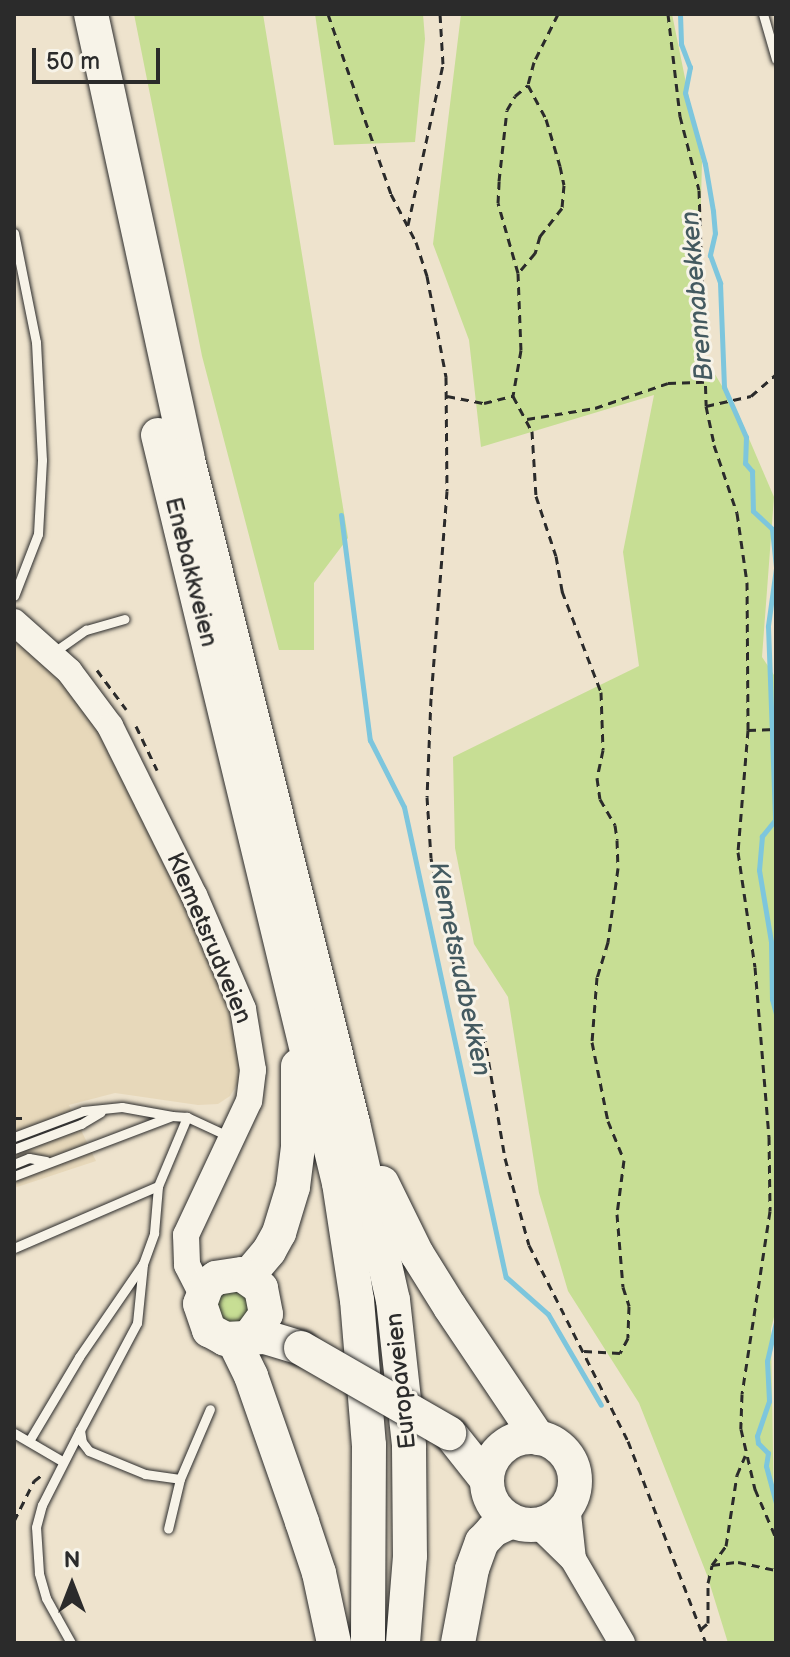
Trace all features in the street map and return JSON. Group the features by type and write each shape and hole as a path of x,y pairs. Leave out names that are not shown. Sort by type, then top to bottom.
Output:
{"highway":[{"name":"Enebakkveien","path":"69,14 168,478 296,1000 340,1125"},
{"name":"Enebakkveien","path":"91,14 187,456 340,1125"},
{"path":"296,1000 299,1127 293,1187 279,1233 269,1251 225,1282 203,1322 216,1336 298,1346 451,1434 477,1443 505,1446"},
{"path":"340,1125 417,1254 538,1438"},
{"name":"Europaveien","path":"340,1125 398,1332 411,1495 403,1643"},
{"name":"Europaveien","path":"340,1125 357,1300 371,1505 368,1643"},
{"path":"225,1282 261,1288 267,1305 298,1346"},
{"path":"242,1338 263,1323 267,1305"},
{"path":"242,1338 251,1376 319,1573 334,1643"},
{"path":"451,1434 487,1480 492,1501 525,1522"},
{"path":"458,1643 472,1569 482,1542 493,1530 556,1517 567,1505 574,1485 571,1464 558,1447 538,1438 518,1439 505,1446 491,1463 487,1480"}],"street":[{"name":"Klemetsrudveien","path":"14,622 52,655 98,707 120,743 194,895 243,1009 253,1070 249,1101 191,1217 186,1241 225,1282"},
{"path":"567,1505 573,1559"},
{"path":"525,1522 573,1559 622,1643"}],"lane":[{"path":"763,14 776,59"},
{"path":"14,233 39,373 41,484 34,550 14,596"},
{"path":"14,269 23,276"},
{"path":"52,655 86,630 124,619"},
{"path":"14,1149 81,1124 104,1110"},
{"path":"14,1137 83,1111 154,1110 187,1117 233,1138"},
{"path":"14,1176 46,1161 90,1149 172,1116"},
{"path":"71,1643 46,1598 36,1553 36,1527 42,1505 62,1461 137,1323 143,1264 154,1233 158,1186 187,1117"},
{"path":"14,1164 29,1158 46,1161"},
{"path":"14,1248 158,1186"},
{"path":"29,1441 79,1357 143,1264"},
{"path":"168,1529 180,1479 210,1409"},
{"path":"80,1430 82,1442 89,1451 145,1474 180,1479"},
{"path":"14,1433 62,1461"}],"path":[{"path":"328,14 391,194 408,225 438,316 447,396 446,512 429,718 427,797 431,858 450,952 484,1034 505,1158 529,1245 584,1351 646,1484 706,1643"},
{"path":"408,225 443,64 440,14"},
{"path":"558,14 534,62 528,85 515,96 507,110 498,203 518,273 521,350 513,396 532,431 536,496 556,556 562,591 601,692 603,750 597,778 600,799 615,825 617,840 618,868 608,942 597,977 592,1042 608,1121 624,1160 617,1214 623,1287 629,1306 628,1338 620,1353 584,1351"},
{"path":"668,14 676,94 699,190 706,406 742,537 748,605 748,730 738,852 755,967 768,1118 770,1211 742,1394 741,1429 745,1454 776,1538"},
{"path":"518,273 535,253 540,236 554,223 562,208 564,185 546,119 528,85"},
{"path":"706,406 751,396 776,374"},
{"path":"527,419 595,408 640,390 668,383 705,382"},
{"path":"447,396 484,403 513,396"},
{"path":"748,730 776,730"},
{"path":"701,1629 708,1623 708,1583 712,1565 726,1546 737,1475 745,1454"},
{"path":"712,1565 738,1562 776,1570"}],"shaded area":[{"path":"14,637 86,707 111,747 224,986 241,1045 240,1080 230,1096 218,1104 198,1105 115,1093 69,1105 96,1161 14,1188"}],"green space":[{"path":"134,14 263,14 348,538 314,583 314,650 279,650 202,356"},
{"path":"315,14 423,14 425,39 415,142 334,145"},
{"path":"461,14 672,14 702,162 697,344 738,413 774,497 762,657 776,678 776,1309 771,1329 776,1643 728,1643 707,1575 639,1403 568,1291 539,1193 508,997 474,944 455,848 453,757 639,666 623,552 654,395 481,447 469,340 433,244"},
{"path":"236,1283 241,1285 254,1315 228,1329 210,1302"}],"waterway":[{"name":"Brennabekken","path":"680,14 681,44 690,67 685,93 705,164 713,211 715,233 710,255 720,283 724,387 746,437 745,463 752,471 753,511 772,529 776,567"},
{"name":"Klemetsrudbekken","path":"341,515 370,740 404,807 506,1277 548,1314 601,1405"},
{"name":"Brennabekken","path":"776,568 768,626 775,820 762,836 759,870 771,942 772,999 776,1014"},
{"name":"Brennabekken","path":"776,1322 767,1361 769,1401 757,1436 758,1443 768,1453 766,1466 776,1503"}]}
